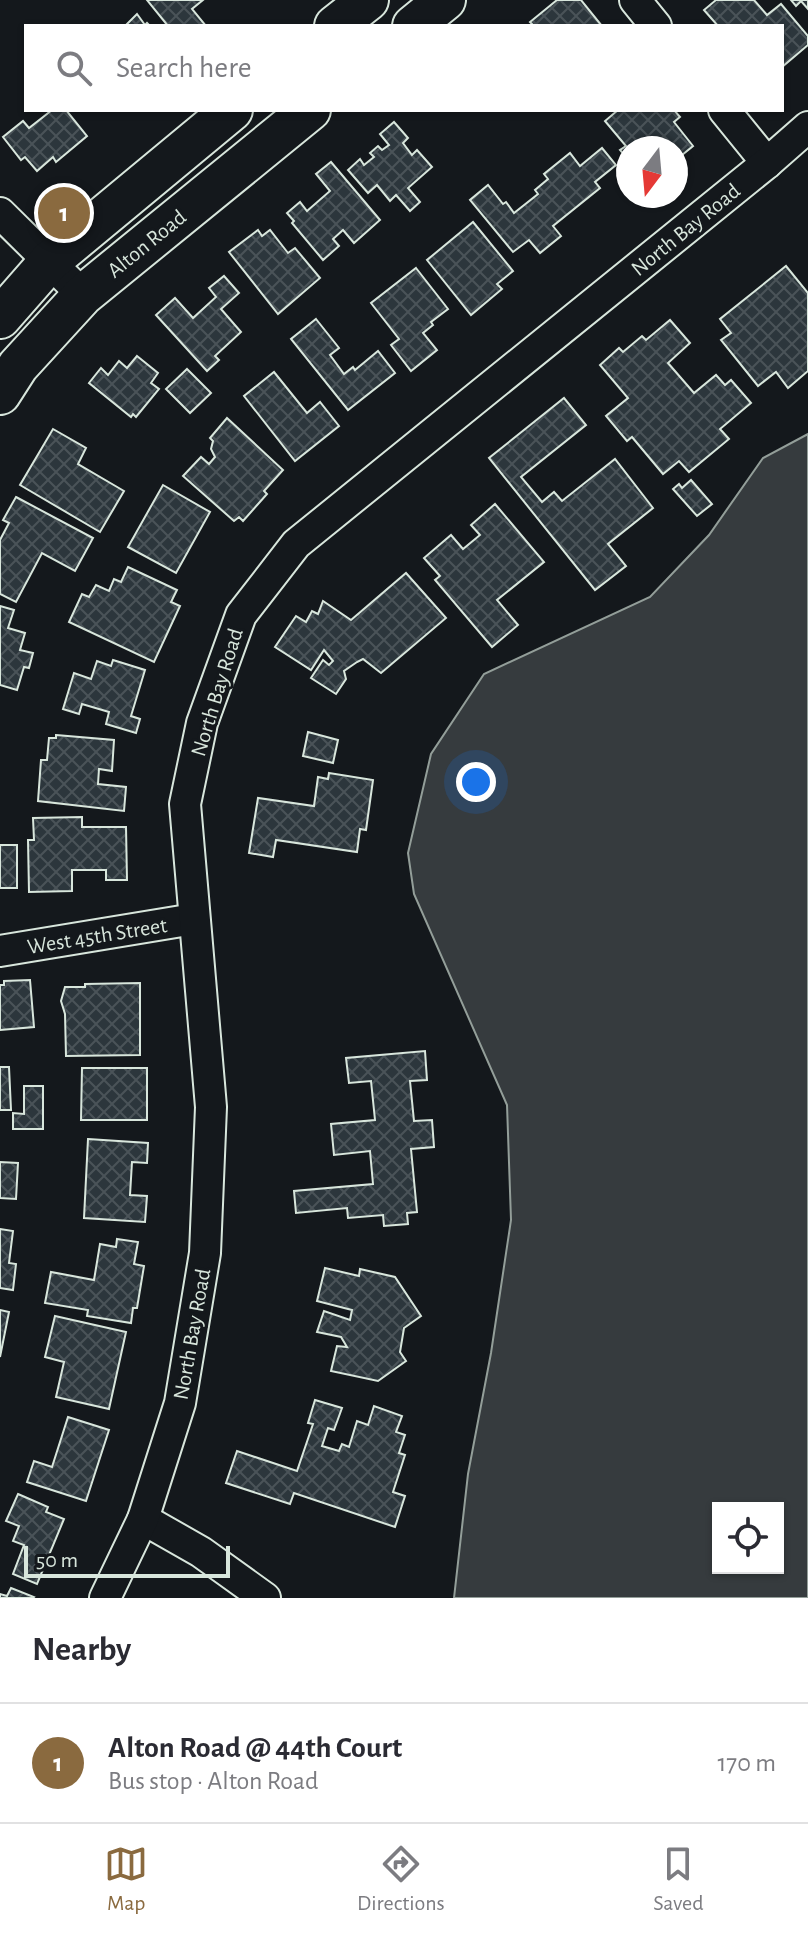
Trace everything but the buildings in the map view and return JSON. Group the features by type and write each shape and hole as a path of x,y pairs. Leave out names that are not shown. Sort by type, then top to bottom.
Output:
{"main road":[{"path":"338,24 368,0"},
{"path":"415,24 445,0"},
{"path":"0,318 50,261 230,112"},
{"name":"Alton Road","path":"0,394 18,366 83,295 308,112"}],"street":[{"path":"635,0 654,24"},
{"path":"726,112 767,163"},
{"name":"North Bay Road","path":"105,1598 143,1519 180,1403 205,1253 211,1107 185,804 202,723 241,615 296,544 808,127"},
{"path":"0,213 83,295"},
{"name":"West 45th Street","path":"0,951 194,919"},
{"path":"143,1519 201,1552 265,1598"}],"shaded area":[{"path":"808,434 808,1598 454,1598 468,1474 491,1353 511,1220 507,1105 414,894 408,853 431,754 484,674 650,597 709,535 763,458"}],"place":[{"name":"Alton Road @ 44th Court","path":"64,213"}]}
